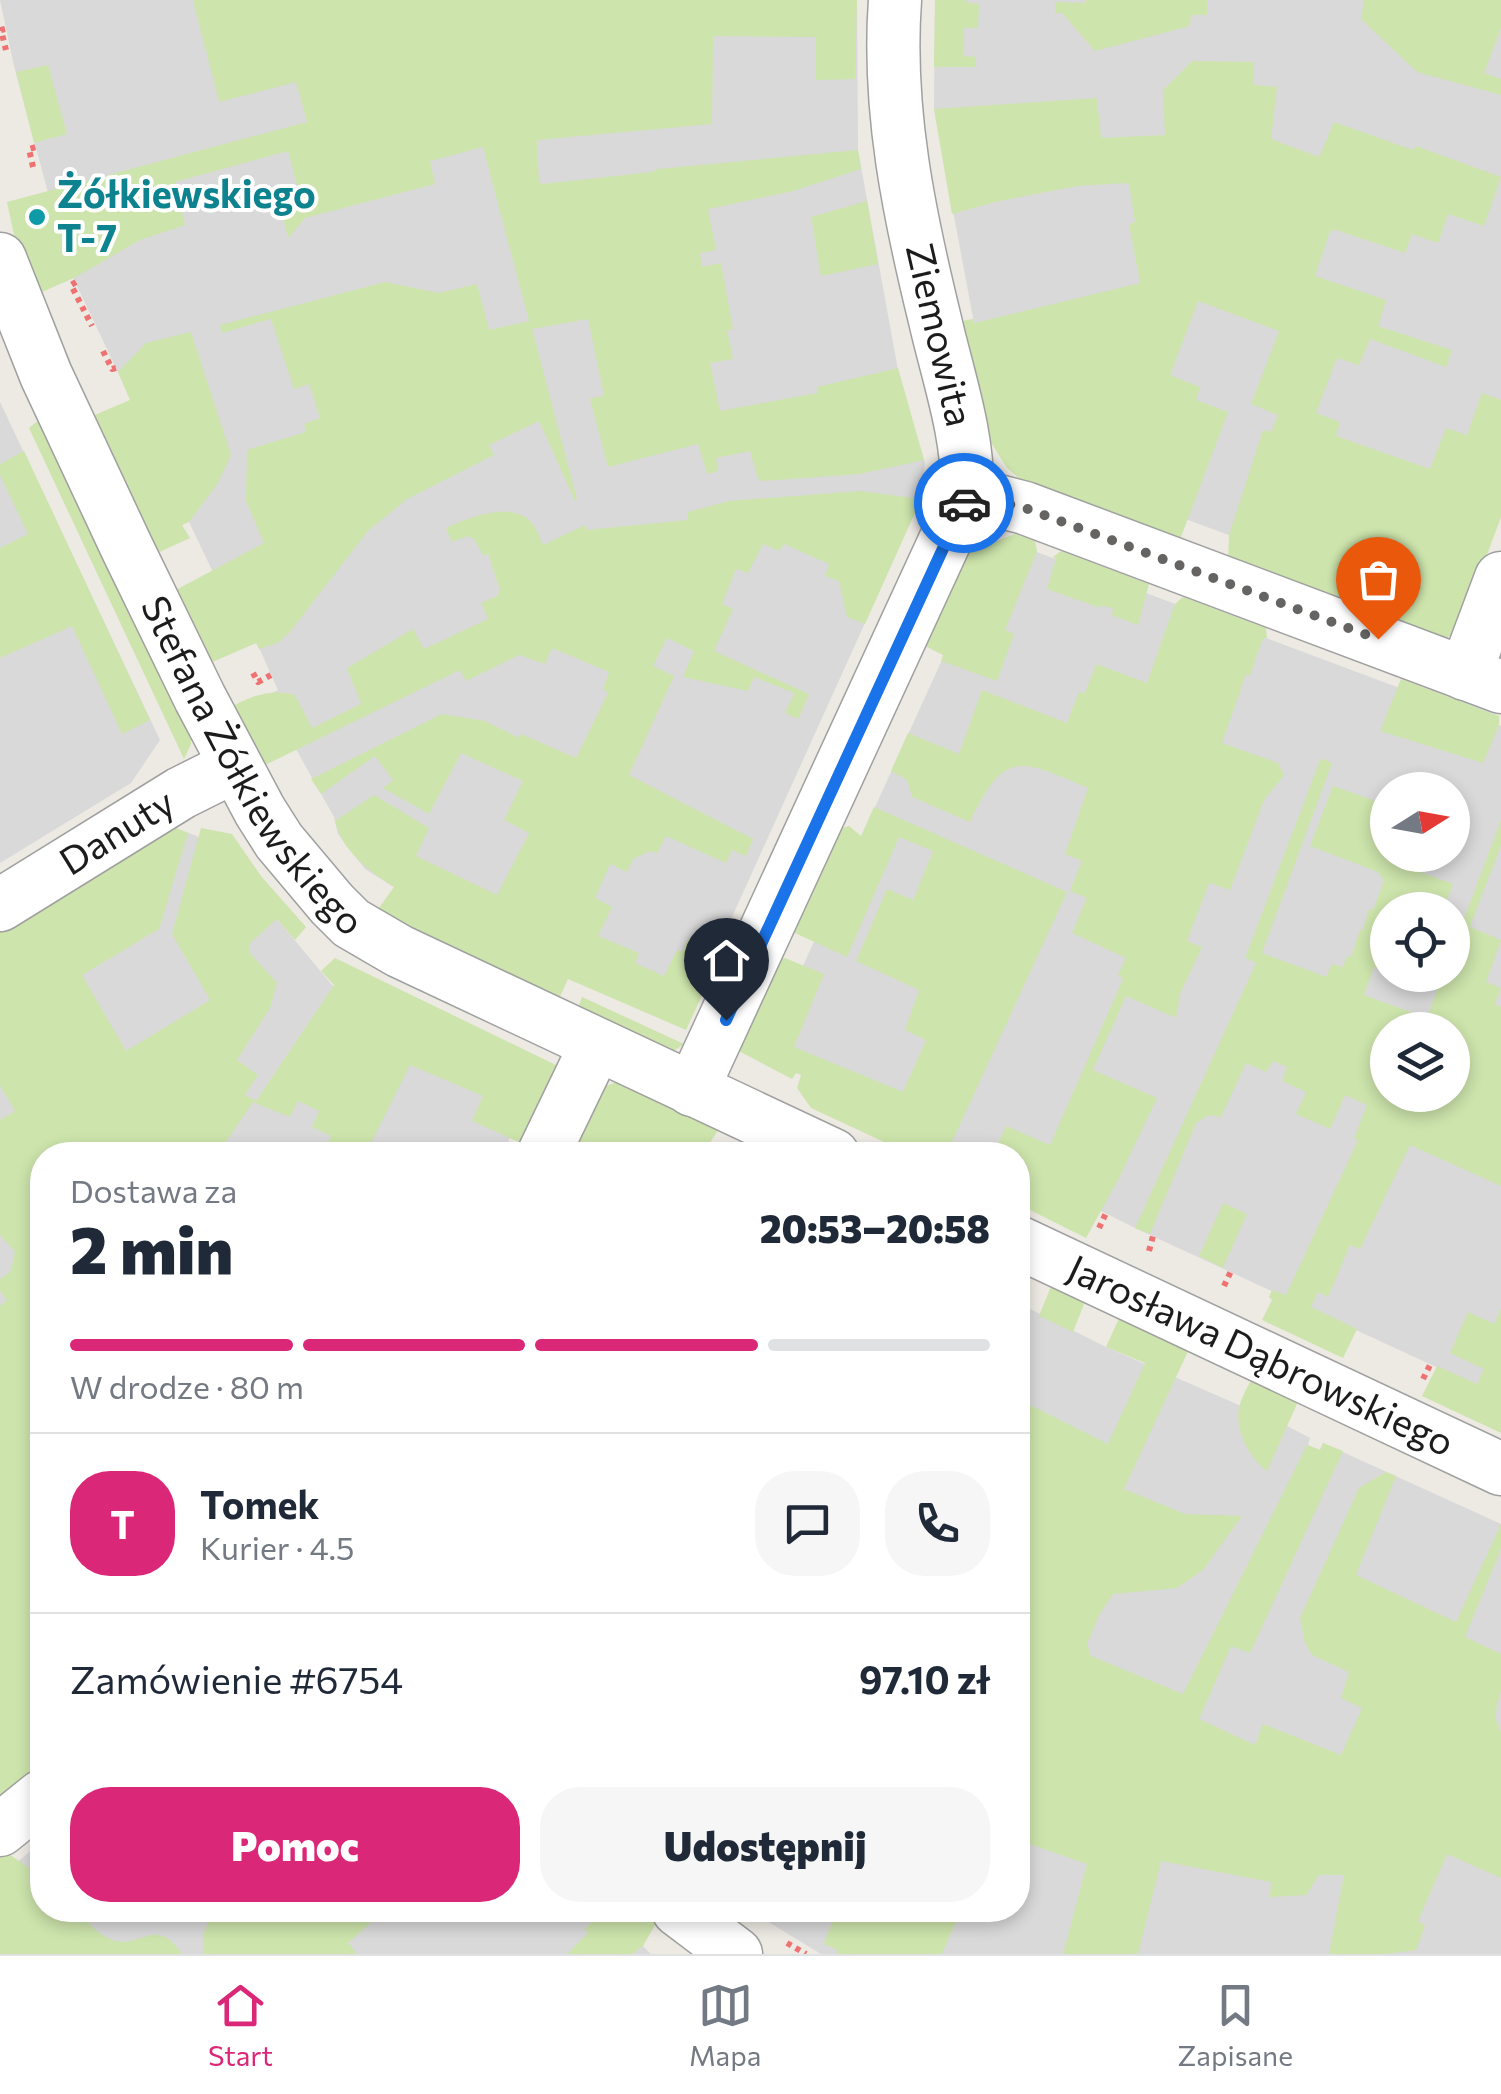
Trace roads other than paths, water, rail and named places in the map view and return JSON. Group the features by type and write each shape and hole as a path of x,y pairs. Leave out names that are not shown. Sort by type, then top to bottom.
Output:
{"street":[{"name":"Ziemowita","path":"692,1090 967,494 965,444 906,200 894,90 895,0"},
{"name":"Stefana Żółkiewskiego","path":"0,259 46,374 234,766 279,841 311,882 351,923 399,952 692,1090"},
{"path":"967,494 1025,508 1483,680 1501,578"},
{"name":"Danuty","path":"0,905 181,793 234,766"},
{"path":"548,1142 596,1045"},
{"path":"692,1090 805,1142"},
{"name":"Jarosława Dąbrowskiego","path":"1030,1248 1501,1469"},
{"path":"0,1830 30,1806"},
{"path":"694,1922 736,1954"}],"place":[{"name":"Żółkiewskiego T-7","path":"37,217"}]}
